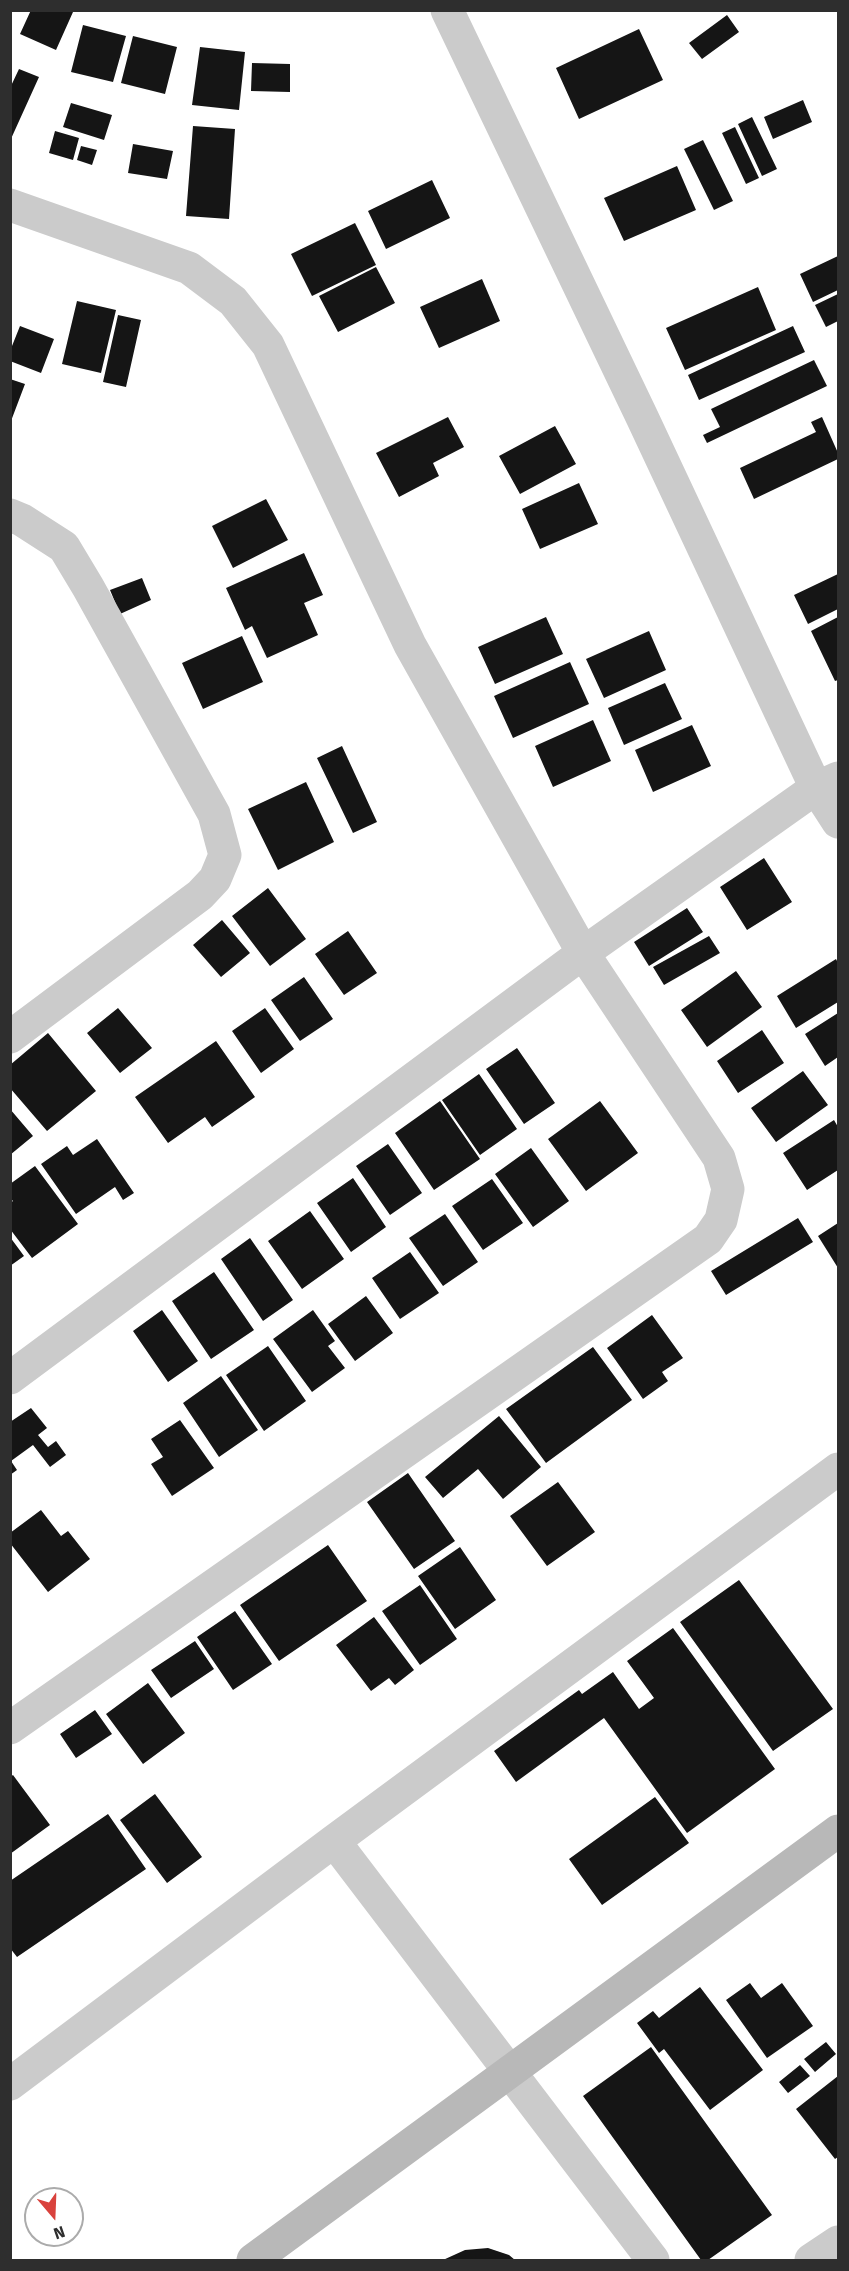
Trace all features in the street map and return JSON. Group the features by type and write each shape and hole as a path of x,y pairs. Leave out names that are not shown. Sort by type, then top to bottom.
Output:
{"street":[{"path":"447,10 642,417 827,783 838,822"},
{"path":"10,205 189,268 233,301 268,345 410,645 583,953 719,1158 728,1189 721,1220 708,1239 10,1728"},
{"path":"10,515 22,520 64,547 214,814 225,855 215,879 200,895 10,1037"},
{"path":"10,1378 583,953 827,783"},
{"path":"15,2070 334,1841 838,1470"},
{"path":"253,2260 838,1831"},
{"path":"334,1841 653,2260"},
{"path":"811,2260 838,2242"}],"building":[{"path":"31,10 73,12 56,50 20,34"},
{"path":"727,15 739,32 702,59 689,43"},
{"path":"83,25 126,36 113,82 71,72"},
{"path":"639,29 663,80 579,119 556,68"},
{"path":"133,36 177,47 165,94 121,83"},
{"path":"200,47 245,52 239,110 192,105"},
{"path":"252,63 290,64 290,92 251,91"},
{"path":"19,69 39,77 10,141 10,88"},
{"path":"803,100 812,122 773,139 764,117"},
{"path":"71,103 112,115 104,140 63,127"},
{"path":"752,117 777,169 762,176 738,124"},
{"path":"193,126 235,129 229,219 186,216"},
{"path":"735,127 759,178 746,184 722,133"},
{"path":"55,131 79,138 73,160 49,153"},
{"path":"703,140 733,201 714,210 684,149"},
{"path":"133,144 173,151 167,179 128,173"},
{"path":"81,146 97,150 92,165 77,160"},
{"path":"677,166 696,210 624,241 604,198"},
{"path":"432,180 450,218 386,249 368,211"},
{"path":"355,223 376,265 312,296 291,254"},
{"path":"838,256 838,290 813,302 800,274"},
{"path":"376,267 395,303 338,332 319,296"},
{"path":"482,279 500,321 439,348 420,307"},
{"path":"758,287 776,330 685,370 666,328"},
{"path":"838,294 838,321 826,327 815,305"},
{"path":"77,301 116,310 101,373 62,364"},
{"path":"118,315 141,320 126,387 103,382"},
{"path":"20,326 54,339 41,373 10,361 10,351"},
{"path":"793,326 805,352 699,400 688,375"},
{"path":"814,360 827,386 707,443 703,435 720,427 711,409"},
{"path":"10,379 25,384 11,421 10,421"},
{"path":"448,417 464,447 433,463 439,476 399,497 376,453"},
{"path":"822,417 838,453 838,459 754,499 740,468 816,432 811,422"},
{"path":"555,426 576,464 520,494 499,456"},
{"path":"579,483 598,524 540,549 522,509"},
{"path":"266,499 288,540 233,568 212,526"},
{"path":"304,553 323,595 304,603 318,635 267,658 252,626 245,630 226,588"},
{"path":"838,574 838,609 808,624 794,595"},
{"path":"142,578 151,600 120,614 110,590"},
{"path":"546,617 563,654 495,684 478,647"},
{"path":"838,617 838,680 835,681 811,631"},
{"path":"649,631 666,670 604,698 586,659"},
{"path":"242,636 263,682 203,709 182,663"},
{"path":"570,662 589,704 513,738 494,696"},
{"path":"665,683 682,719 624,745 608,708"},
{"path":"593,720 611,761 553,787 535,746"},
{"path":"692,725 711,766 653,792 635,750"},
{"path":"342,746 377,822 353,833 317,758"},
{"path":"306,782 334,842 278,870 248,809"},
{"path":"764,858 792,902 747,930 720,887"},
{"path":"268,888 306,939 270,966 232,916"},
{"path":"687,908 703,932 649,966 634,942"},
{"path":"222,920 250,953 221,977 193,945"},
{"path":"348,931 377,973 344,995 315,954"},
{"path":"709,936 720,953 664,985 653,967"},
{"path":"836,959 838,963 838,1002 796,1028 777,996"},
{"path":"736,971 762,1007 707,1047 681,1010"},
{"path":"304,977 333,1019 300,1041 271,1000"},
{"path":"118,1008 152,1048 120,1073 87,1033"},
{"path":"265,1008 294,1049 261,1073 232,1031"},
{"path":"838,1013 838,1057 825,1066 805,1034"},
{"path":"762,1030 784,1063 738,1093 717,1061"},
{"path":"48,1033 96,1091 47,1131 10,1088 10,1065"},
{"path":"216,1041 255,1097 212,1127 205,1117 168,1143 135,1097"},
{"path":"517,1048 555,1103 524,1124 486,1069"},
{"path":"803,1071 828,1105 776,1142 751,1108"},
{"path":"479,1074 517,1129 480,1155 442,1100"},
{"path":"440,1101 480,1159 434,1190 395,1133"},
{"path":"600,1101 638,1153 586,1191 548,1139"},
{"path":"10,1109 33,1136 10,1155"},
{"path":"834,1120 838,1127 838,1170 807,1190 783,1153"},
{"path":"97,1139 134,1193 123,1200 115,1187 76,1214 41,1164 67,1146 73,1155"},
{"path":"388,1144 422,1193 390,1215 356,1166"},
{"path":"531,1148 569,1201 533,1227 495,1174"},
{"path":"35,1166 78,1224 32,1258 10,1229 10,1203 13,1201 10,1198 10,1184"},
{"path":"353,1178 386,1227 351,1252 317,1203"},
{"path":"492,1179 523,1223 483,1250 452,1206"},
{"path":"310,1211 344,1259 302,1289 268,1241"},
{"path":"445,1214 478,1262 443,1286 409,1238"},
{"path":"798,1218 813,1242 726,1295 711,1271"},
{"path":"838,1223 838,1268 818,1236"},
{"path":"10,1237 24,1256 10,1266"},
{"path":"250,1238 293,1300 263,1321 221,1259"},
{"path":"410,1252 439,1293 400,1319 372,1278"},
{"path":"214,1272 254,1330 211,1359 172,1301"},
{"path":"366,1296 393,1333 355,1361 328,1324"},
{"path":"162,1310 198,1361 168,1382 133,1331"},
{"path":"313,1310 335,1341 328,1346 345,1368 312,1392 273,1339"},
{"path":"652,1315 683,1358 662,1372 668,1381 643,1399 607,1348"},
{"path":"268,1346 306,1401 264,1431 226,1375"},
{"path":"593,1347 632,1400 546,1463 506,1409"},
{"path":"221,1376 258,1430 219,1457 183,1403"},
{"path":"31,1408 47,1428 38,1435 48,1447 56,1441 66,1455 50,1467 33,1445 11,1461 17,1470 10,1475 10,1422"},
{"path":"499,1416 541,1467 503,1499 478,1469 443,1498 425,1477"},
{"path":"180,1420 214,1468 172,1496 151,1464 163,1457 151,1439"},
{"path":"408,1473 455,1541 414,1569 367,1502"},
{"path":"558,1482 595,1532 547,1566 510,1516"},
{"path":"41,1510 61,1536 68,1531 90,1559 48,1592 10,1543 10,1533"},
{"path":"328,1545 367,1601 279,1661 240,1605"},
{"path":"460,1547 496,1600 455,1629 418,1576"},
{"path":"739,1580 833,1709 773,1751 680,1622"},
{"path":"420,1585 457,1639 420,1665 382,1611"},
{"path":"235,1611 272,1664 233,1690 197,1637"},
{"path":"374,1617 414,1670 395,1685 389,1678 371,1691 336,1645"},
{"path":"673,1628 775,1769 687,1833 604,1718 516,1782 494,1751 579,1690 582,1694 613,1672 639,1709 654,1698 627,1661"},
{"path":"195,1641 214,1669 171,1698 151,1670"},
{"path":"148,1683 185,1733 143,1764 106,1714"},
{"path":"95,1710 112,1734 76,1758 60,1734"},
{"path":"13,1775 50,1825 10,1854 10,1777"},
{"path":"155,1794 202,1857 167,1883 120,1820"},
{"path":"655,1797 689,1843 602,1905 569,1859"},
{"path":"108,1814 146,1869 17,1957 10,1948 10,1881"},
{"path":"750,1983 761,1998 782,1983 813,2026 767,2058 726,2000"},
{"path":"700,1987 763,2070 710,2110 664,2049 659,2053 637,2023 653,2011 659,2018"},
{"path":"826,2042 836,2054 815,2072 804,2059"},
{"path":"651,2047 772,2215 708,2260 701,2260 583,2096"},
{"path":"800,2065 810,2076 788,2093 779,2082"},
{"path":"838,2076 838,2157 835,2159 796,2109"},
{"path":"488,2248 509,2255 515,2260 443,2260 465,2250"}]}
